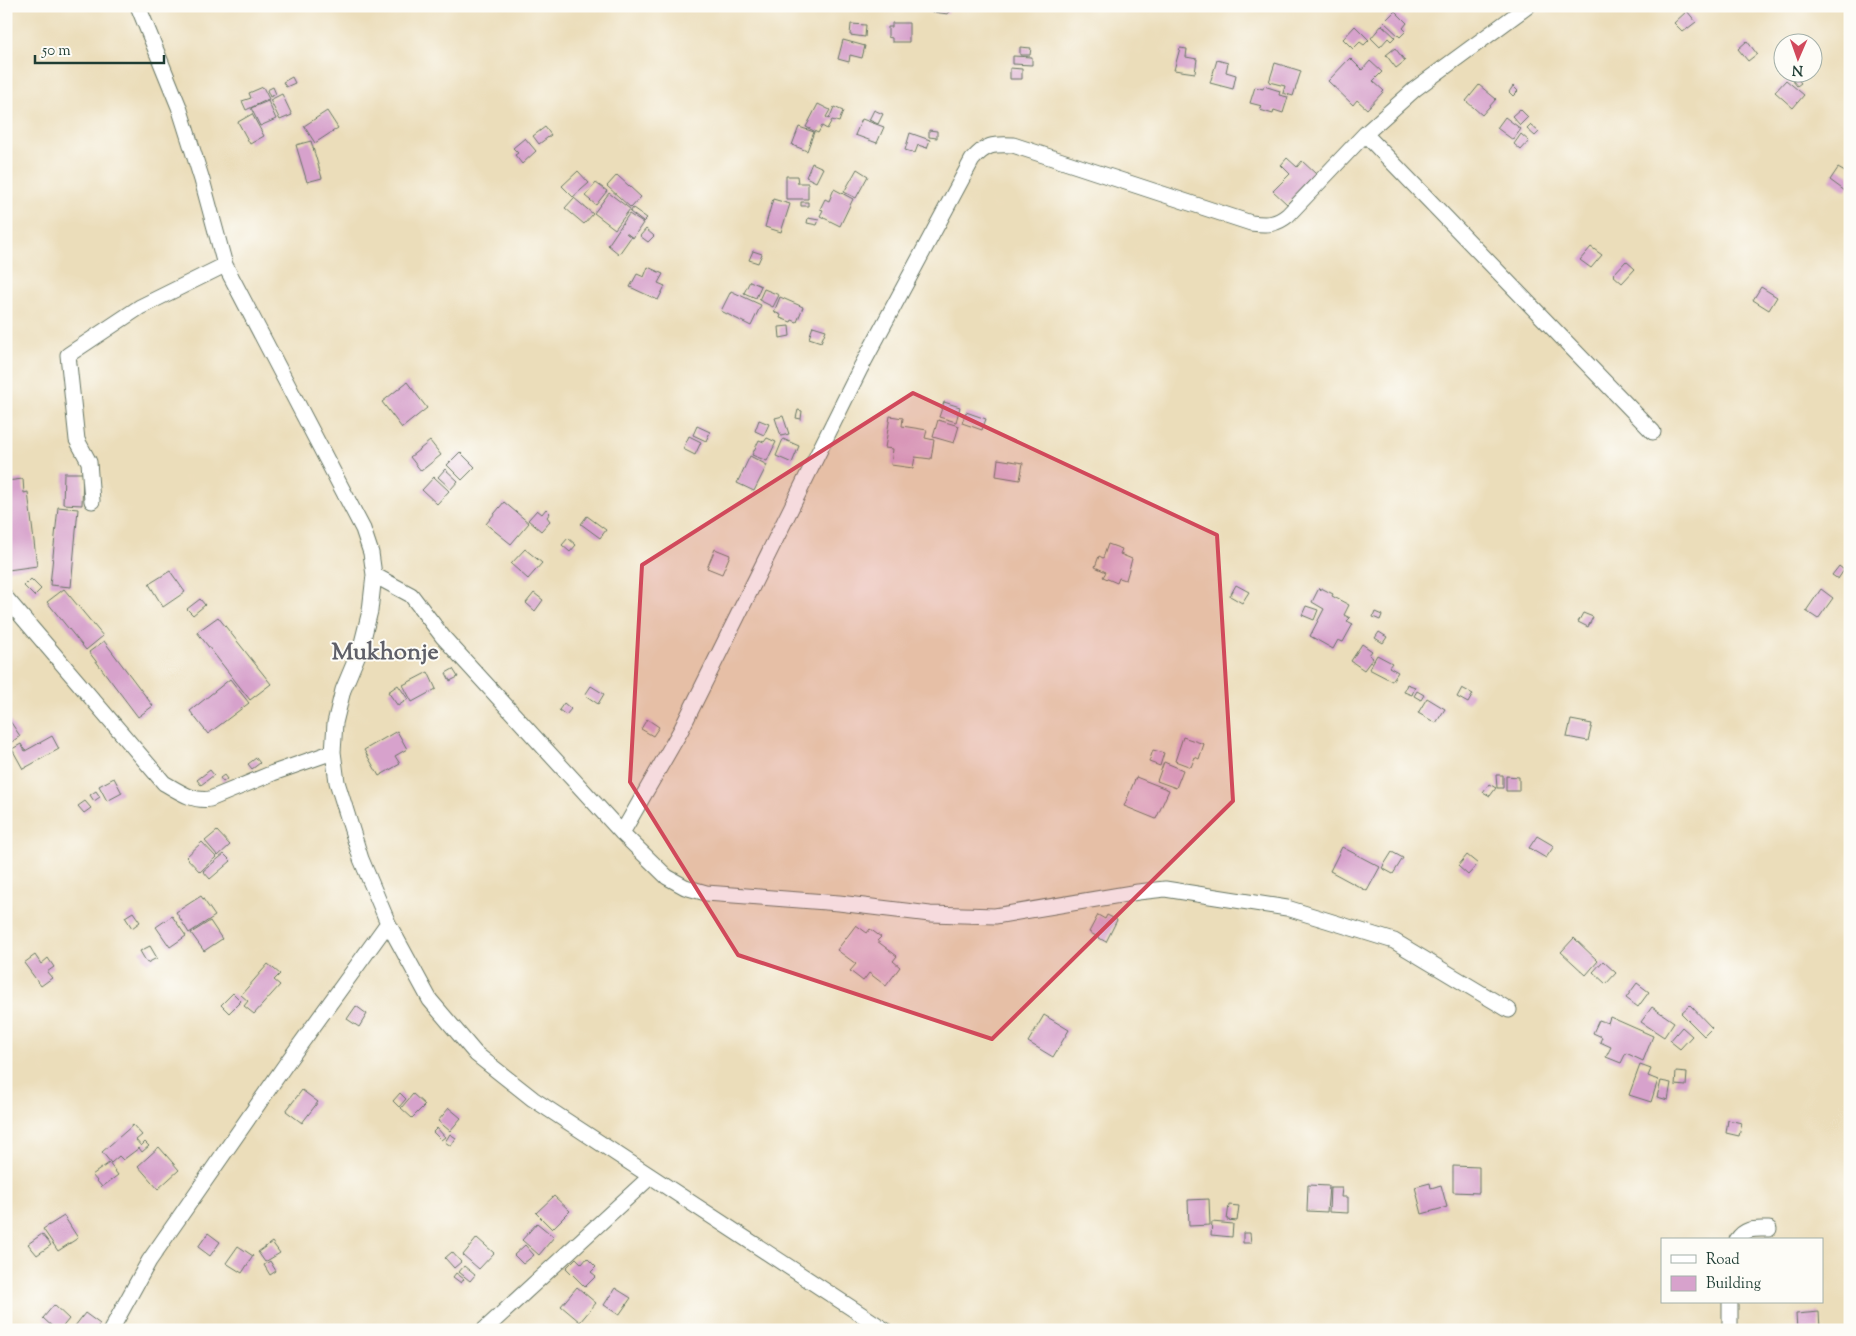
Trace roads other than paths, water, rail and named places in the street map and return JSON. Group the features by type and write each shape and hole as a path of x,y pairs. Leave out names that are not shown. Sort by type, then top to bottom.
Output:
{"street":[{"path":"138,6 179,108 202,180 225,265 272,358 317,440 362,529 371,553 374,575 370,612 361,648 344,690 336,723 333,752 337,782 345,813 361,859 388,923 430,1000 476,1054 532,1099 885,1330"},
{"path":"622,833 681,730 860,369 972,160 981,149 995,144 1013,145 1251,223 1266,225 1279,223 1365,134 1415,89 1528,6"},
{"path":"1365,134 1653,432"},
{"path":"92,501 89,462 77,440 68,355 140,307 225,265"},
{"path":"374,575 411,595 443,637 622,833 668,877 685,887 706,893 839,903 930,914 995,916 1165,889 1287,908 1394,941 1509,1010"},
{"path":"6,598 164,784 184,794 200,801 210,799 272,773 333,752"},
{"path":"111,1330 149,1261 286,1064 388,923"},
{"path":"484,1330 650,1177"},
{"path":"1738,1238 1742,1232 1754,1229 1769,1230"},
{"path":"1730,1304 1730,1330"}],"district":[{"name":"Mukhonje","path":"385,651"}]}
